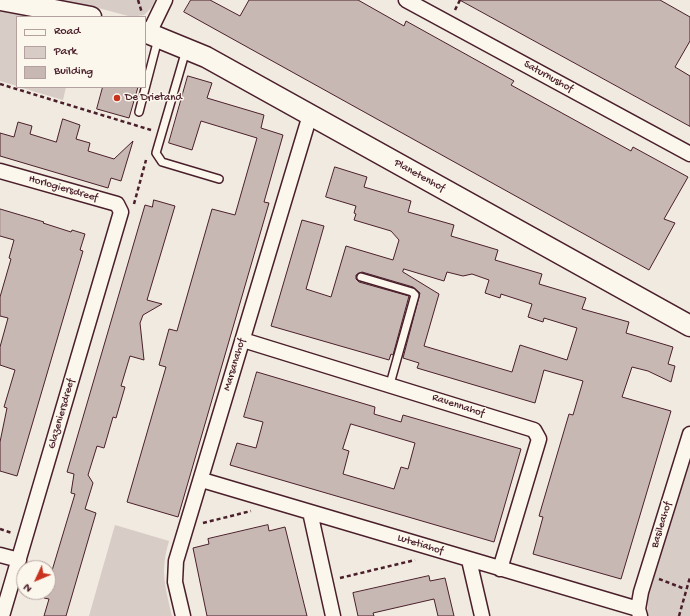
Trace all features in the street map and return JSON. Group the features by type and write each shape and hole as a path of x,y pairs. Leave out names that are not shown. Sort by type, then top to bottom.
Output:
{"street":[{"path":"1,0 86,16"},
{"path":"149,30 164,0"},
{"name":"Saturnushof","path":"406,0 423,4 690,154"},
{"name":"Planetenhof","path":"149,30 310,114 690,326"},
{"name":"Marsanahof","path":"183,616 175,582 175,571 186,528 202,480 310,114"},
{"name":"Horlogiersdreef","path":"0,171 118,204 121,212"},
{"name":"Glazeniersdreef","path":"19,560 121,212"},
{"name":"Ravennahof","path":"243,340 390,384 534,430 539,439 500,569"},
{"name":"Basileahof","path":"639,612 647,574 690,434"},
{"name":"Lutetiahof","path":"202,480 639,612"},
{"path":"310,512 333,616"},
{"path":"0,555 19,560"},
{"path":"469,560 482,616"},
{"name":"Glazeniersdreef","path":"2,616 16,570"}],"lane":[{"path":"146,55 149,30"},
{"path":"186,48 156,153 162,162 219,179"},
{"path":"139,112 142,88"},
{"path":"361,276 412,292 415,295 390,384"}],"path":[{"path":"138,0 144,16"},
{"path":"0,84 153,131"},
{"path":"186,528 261,508 264,498"},
{"path":"325,581 428,557 431,548"},
{"path":"647,574 685,589"},
{"path":"679,616 685,589 690,577"}],"green space":[{"path":"60,0 155,0 151,8 144,15 138,16 128,16 91,6"},
{"path":"0,10 32,16 16,16 16,86 0,81"},
{"path":"22,88 66,88 63,100"},
{"path":"690,461 690,616 647,616 649,587"},
{"path":"115,525 169,541 166,552 164,578 172,616 89,616"}],"building":[{"path":"191,0 210,0 240,16 249,0 358,0 404,26 406,21 514,81 511,85 631,151 633,147 688,177 664,219 675,223 649,270 184,12"},
{"path":"460,0 660,0 690,17 690,41 675,67 690,76 690,126"},
{"path":"188,76 212,83 207,98 264,115 261,128 283,135 264,202 269,203 178,517 127,502 166,367 159,365 169,329 177,331 212,209 235,215 257,138 201,121 192,150 169,143"},
{"name":"De Drietand","path":"103,88 138,88 129,118 97,109"},
{"path":"63,119 80,125 76,139 90,143 88,151 114,159 133,141 121,181 111,178 108,188 0,156 0,133 14,137 18,122 32,126 30,134 56,142"},
{"path":"335,167 367,177 364,187 411,201 408,212 454,225 451,236 498,250 495,260 542,274 539,284 586,298 582,309 629,322 626,333 673,347 668,364 675,366 671,382 648,371 632,367 622,397 671,411 621,579 533,554 543,517 539,516 569,414 573,415 583,381 544,370 535,403 417,368 419,363 403,358 420,293 413,287 362,272 356,275 356,279 359,282 409,296 393,355 391,354 389,360 271,326 302,220 324,226 306,289 331,297 346,246 393,260 399,240 391,231 354,220 356,206 326,197","holes":["404,269 444,281 447,272 463,276 472,274 489,280 485,293 500,298 501,294 532,304 528,317 543,322 544,318 577,328 567,360 520,345 512,372 424,346 439,294 403,272"]},
{"path":"154,200 175,206 147,300 162,304 143,315 140,323 144,360 130,356 121,386 125,387 116,418 113,417 104,448 97,446 88,475 93,483 85,509 96,513 66,616 44,616 49,600 56,600 55,560 75,494 71,493 74,474 67,472 145,205 152,207"},
{"path":"0,209 71,232 72,230 85,234 80,250 83,251 17,476 0,471 0,442 7,408 4,407 15,370 0,365 0,347 8,318 0,316 0,297 11,259 9,258 14,240 0,236"},
{"path":"257,372 375,407 374,414 401,422 403,415 521,449 494,542 230,465 237,443 256,448 263,422 244,417","holes":["351,424 415,443 408,469 401,467 394,489 343,474 349,451 343,449"]},
{"path":"268,525 269,531 285,527 307,616 207,616 193,548 209,544 208,539"},
{"path":"429,576 430,581 445,578 454,616 438,616 434,599 373,613 374,616 358,616 353,593"}],"place":[{"name":"De Drietand","path":"117,98"}]}
